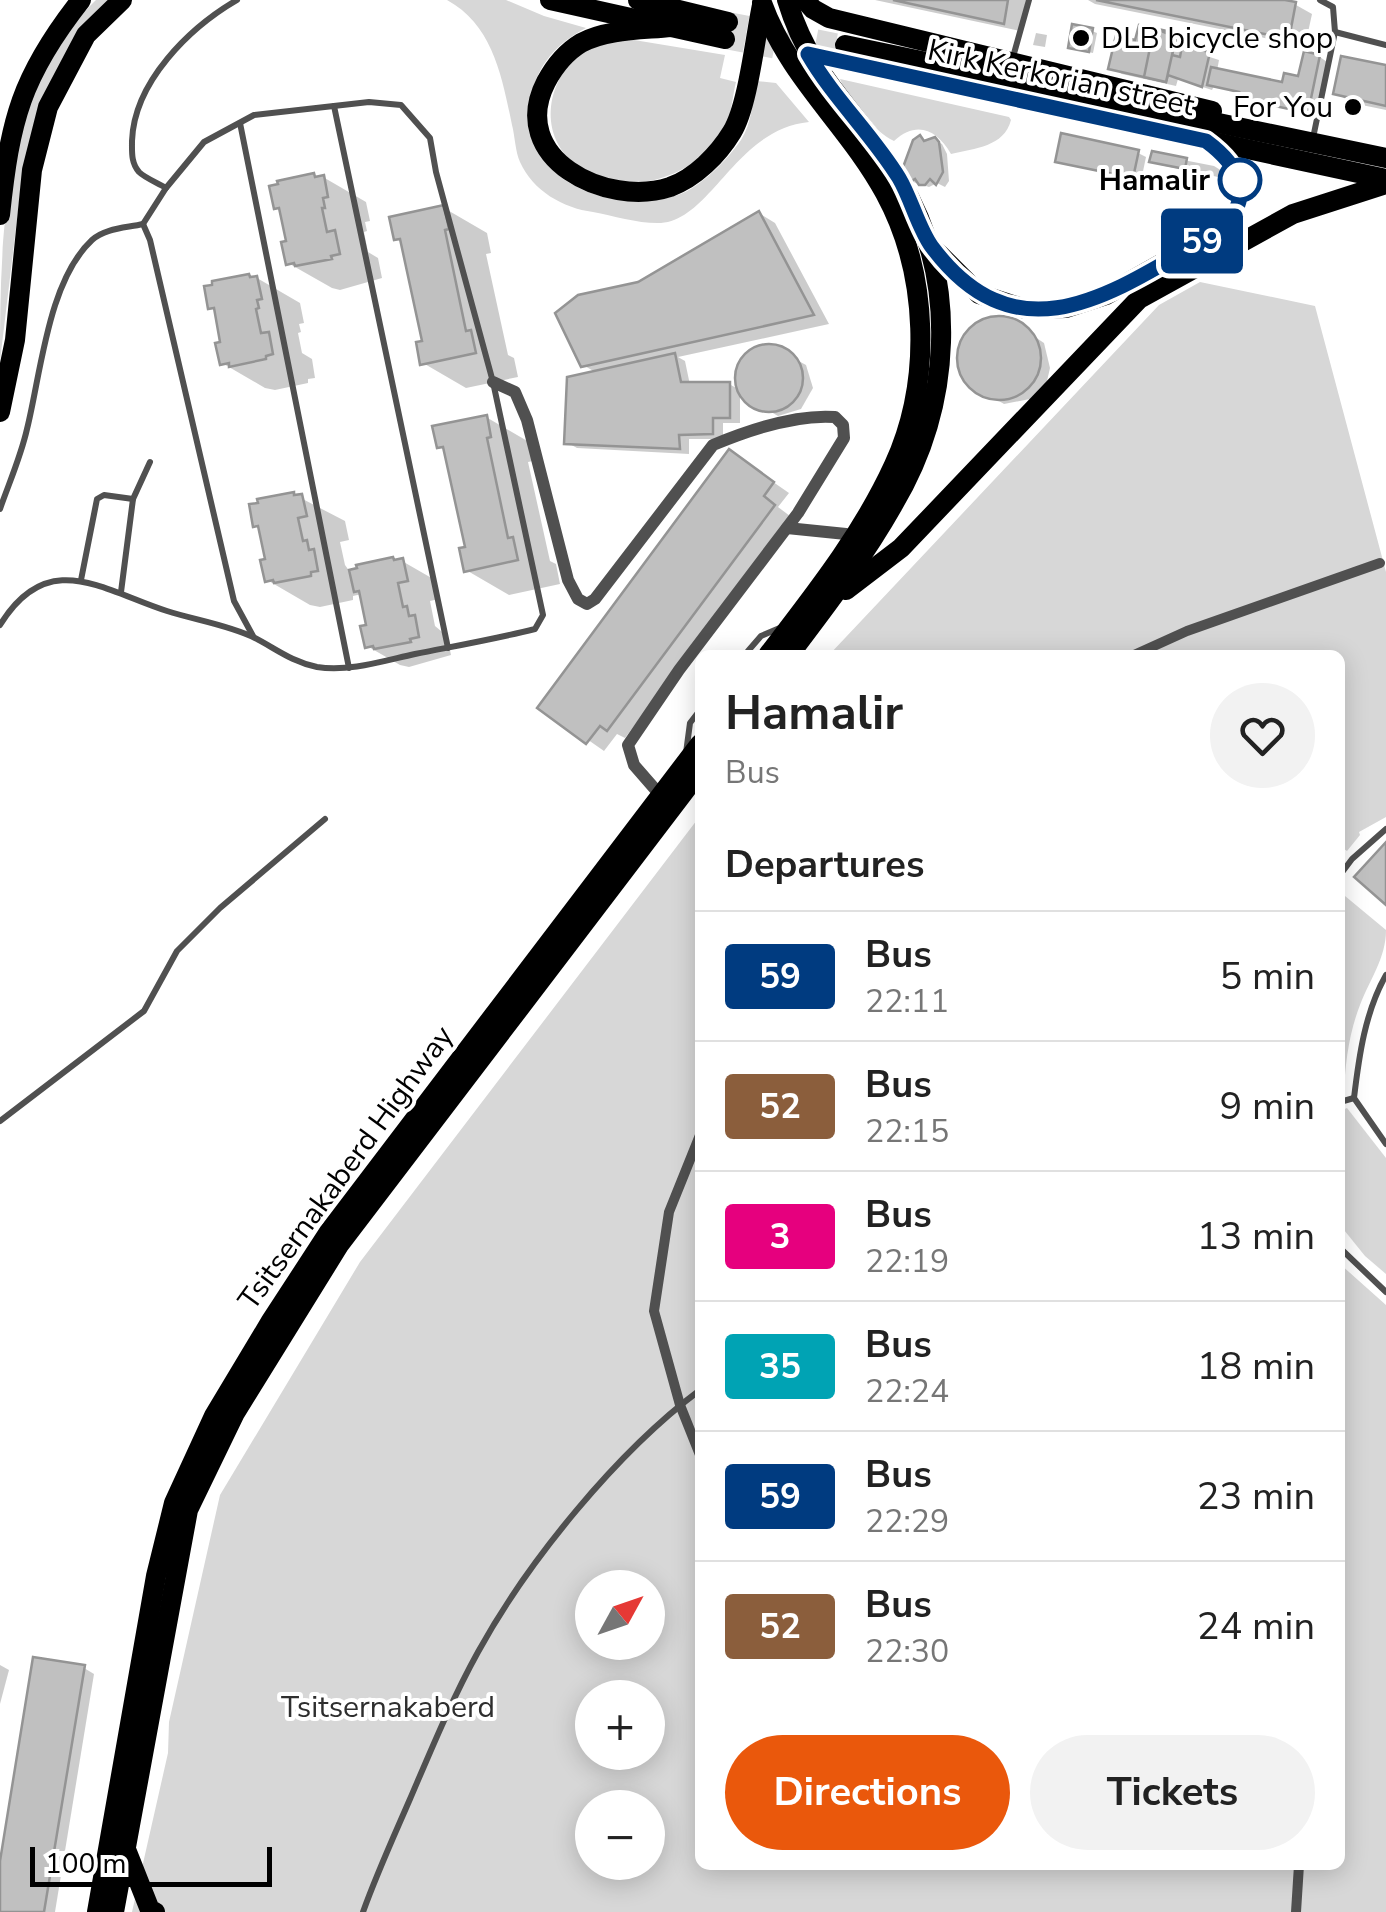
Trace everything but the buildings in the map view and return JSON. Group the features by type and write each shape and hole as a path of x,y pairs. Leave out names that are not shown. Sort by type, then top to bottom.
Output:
{"main road":[{"path":"0,215 8,143 24,88 49,40 80,0"},
{"path":"0,412 14,340 32,170 48,108 86,35 122,0"},
{"path":"550,0 665,12"},
{"path":"638,0 726,30"},
{"path":"788,0 797,32 811,59 887,160 916,210 929,244 943,318 935,389 926,426 895,503 833,600 793,650"},
{"path":"805,0 830,18 1189,103 1303,142"},
{"path":"665,12 582,43 556,66 540,94 537,116 546,147 562,168 597,187 634,193 670,186 701,168 735,128 762,1"},
{"path":"761,650 792,623 870,510 895,462 914,395 920,331 910,256 884,192 787,59 762,1"},
{"name":"Kirk Kerkorian street","path":"1386,158 843,52 1386,182"},
{"path":"929,244 979,294 1025,310 1066,308 1106,295 1221,230 1233,218 1238,203 1237,170 1227,156 1206,141"},
{"path":"833,600 901,548 1138,299 1293,214 1386,182"},
{"name":"Tsitsernakaberd Highway","path":"97,1912 160,1557 174,1503 214,1416 329,1232 661,796 692,768"},
{"name":"Tsitsernakaberd Highway","path":"114,1912 188,1510 235,1413 339,1245 692,768"},
{"path":"126,1847 135,1878 150,1910 155,1912"}],"street":[{"path":"493,382 515,392 527,420 568,580 578,600 587,604 712,446 735,436 816,416 835,417 843,425 844,438 787,528 679,670 628,745 634,765 661,796"},
{"path":"787,528 846,534"},
{"path":"1145,650 1380,563"},
{"path":"695,1148 670,1212 654,1311 680,1405 695,1443"},
{"path":"1296,1912 1299,1870"}],"lane":[{"path":"166,188 140,173 132,158 132,132 140,104 168,58 194,30 238,0"},
{"path":"1011,63 1028,0"},
{"path":"1303,142 1336,32 1334,7 1320,0"},
{"path":"1336,32 1386,45"},
{"path":"0,510 27,430 62,290 75,263 98,236 143,224 166,188 204,142 254,115 369,102 401,105 430,138 493,382 543,615 535,629 349,668 318,667 282,656 254,638 82,580 54,581 35,588 12,605 0,625"},
{"path":"334,106 448,648"},
{"path":"240,122 349,668"},
{"path":"143,224 188,397 234,600 254,638"},
{"path":"121,592 134,500 150,462"},
{"path":"82,580 97,499 104,495 134,500"},
{"path":"692,768 690,723 695,716"},
{"path":"0,1121 144,1011 177,951 220,908 324,820"},
{"path":"1345,869 1386,830"},
{"path":"1386,975 1376,992 1360,1048 1354,1098 1386,1144"},
{"path":"1345,1101 1354,1098"},
{"path":"1345,1253 1386,1292"},
{"path":"363,1912 427,1760 477,1654 499,1618 578,1512 653,1427 695,1394"}],"green space":[{"path":"96,0 108,0 23,169 0,361 6,217 24,122 41,78 65,37"},
{"path":"447,0 506,0 586,28 560,45 541,69 533,89 529,119 535,145 549,166 570,183 594,194 650,201 696,186 721,164 745,133 756,81 776,83 809,122 784,128 762,140 679,218 644,222 571,207 541,190 520,162 493,54 475,23"},
{"path":"628,39 725,55 720,78 736,82 728,120 701,157 661,178 616,182 594,175 562,151 551,121 551,106 571,62 594,46"},
{"path":"840,79 1011,120 995,141 951,154 926,131 911,131 894,141 862,114"},
{"path":"1200,282 1315,306 1386,572 1386,817 1359,832 1347,851 1345,650 834,650 1159,305"},
{"name":"Tsitsernakaberd","path":"695,823 695,1870 1345,1870 1345,1268 1386,1305 1386,1912 132,1912 168,1753 169,1722 220,1495 360,1262"},
{"path":"1345,896 1386,930 1380,959 1353,1026 1345,1083"},
{"path":"1345,1109 1386,1158 1386,1274 1345,1231"}],"tunnel":[{"path":"728,22 845,45"},
{"path":"725,39 840,61"}],"bus line":[{"name":"59","path":"808,54 1206,141 1227,156 1237,170 1240,180 1233,218 1221,230 1106,295 1066,308 1025,310 979,294 929,244 916,210 887,160 808,54"}],"place":[{"name":"DLB bicycle shop","path":"1081,38"},
{"name":"For You","path":"1353,107"},
{"name":"Hamalir","path":"1240,180"}]}
